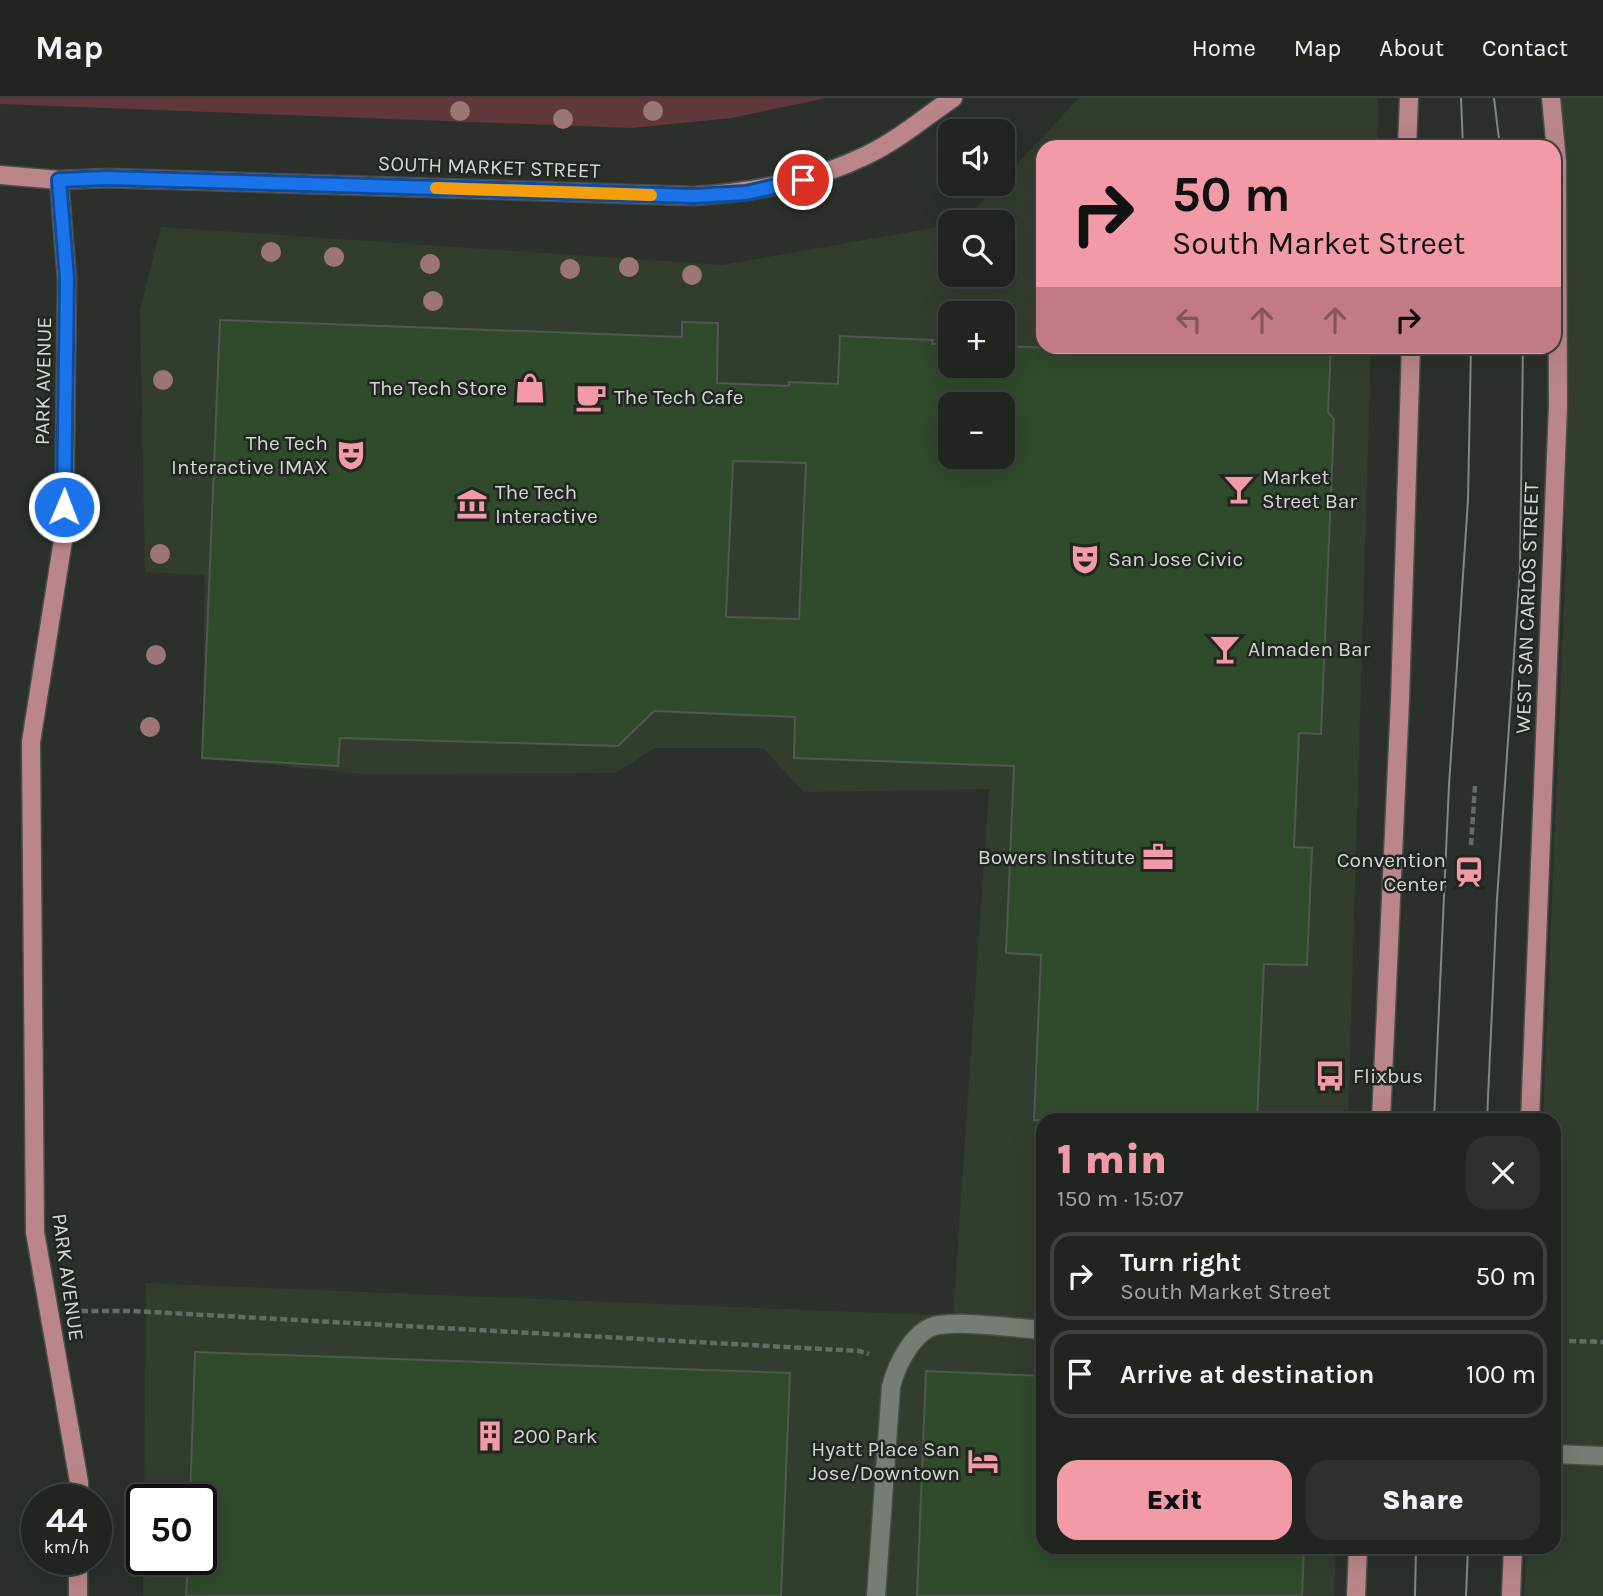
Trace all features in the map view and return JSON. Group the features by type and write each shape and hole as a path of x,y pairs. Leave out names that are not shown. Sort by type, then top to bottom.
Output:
{"main road":[{"name":"SOUTH MARKET STREET","path":"0,175 59,180 108,178 694,196 746,193 803,180 868,155 953,98"},
{"path":"1408,140 1409,98"},
{"name":"WEST SAN CARLOS STREET","path":"1551,98 1554,140"},
{"name":"PARK AVENUE","path":"59,180 67,279 64,534 31,742 34,1232 79,1484"},
{"path":"1381,1113 1403,632 1411,354"},
{"name":"WEST SAN CARLOS STREET","path":"1530,1113 1558,406 1558,354"},
{"path":"1356,1596 1358,1554"},
{"path":"1511,1596 1513,1554"},
{"path":"78,1575 78,1596"}],"lane":[{"path":"876,1596 891,1387 896,1365 912,1343 936,1325 1036,1330"},
{"path":"1561,1454 1603,1455"}],"path":[{"path":"1471,845 1475,786"},
{"path":"49,1312 133,1311 859,1351 896,1365"},
{"path":"1569,1341 1603,1342"}],"shaded area":[{"path":"0,98 826,98 732,118 631,128 0,104"},
{"path":"1079,98 1378,98 1377,140 1040,140"},
{"path":"1553,98 1603,98 1603,1596 1524,1596 1526,1554 1561,1554 1561,1113 1543,1113 1566,558 1560,354 1561,140 1554,140"},
{"path":"1036,144 1036,354 1371,354 1348,1113 1036,1113 1036,1554 1336,1554 1334,1596 143,1596 143,1575 217,1575 217,1484 144,1484 146,1283 953,1316 989,789 804,792 763,748 655,748 615,773 362,774 202,758 205,575 145,572 140,310 161,227 722,265 938,227 938,287 1015,287 1015,210 974,210 987,196 1015,196 1015,166"}],"building":[{"path":"220,320 682,337 682,322 718,323 717,383 789,386 789,382 838,384 840,336 933,340 932,344 938,344 938,378 1015,378 1015,346 1036,347 1036,354 1331,354 1328,412 1334,419 1321,734 1299,733 1294,847 1312,848 1307,965 1264,964 1257,1113 1036,1113 1034,1120 1041,955 1006,953 1014,766 794,758 795,717 654,711 618,746 340,738 338,766 202,758","holes":["733,461 806,463 799,619 726,617"]},
{"name":"200 Park","path":"195,1352 790,1373 781,1596 186,1596 187,1575 217,1575 217,1484 191,1484"},
{"name":"Hyatt Place San Jose/Downtown","path":"926,1371 1036,1376 1036,1554 1304,1554 1302,1596 917,1596"}],"tram line":[{"path":"1461,98 1463,140"},
{"path":"1494,98 1499,140"},
{"path":"1434,1113 1449,785 1468,500 1471,354"},
{"path":"1487,1113 1497,899 1520,568 1523,354"},
{"path":"1415,1596 1416,1554"},
{"path":"1466,1596 1468,1554"}],"slow traffic":[{"path":"436,188 651,195"}],"place":[{"name":"The Tech Store","path":"530,388"},
{"name":"The Tech Cafe","path":"591,397"},
{"name":"The Tech Interactive IMAX","path":"351,455"},
{"name":"Market Street Bar","path":"1239,489"},
{"name":"The Tech Interactive","path":"472,504"},
{"name":"San Jose Civic","path":"1085,559"},
{"name":"Almaden Bar","path":"1225,649"},
{"name":"Bowers Institute","path":"1158,857"},
{"name":"Convention Center","path":"1469,872"},
{"name":"Flixbus","path":"1330,1076"},
{"name":"200 Park","path":"490,1436"},
{"name":"Hyatt Place San Jose/Downtown","path":"983,1461"}],"route":[{"path":"64,507 67,279 59,180 108,178 694,196 746,193 803,180"}]}
